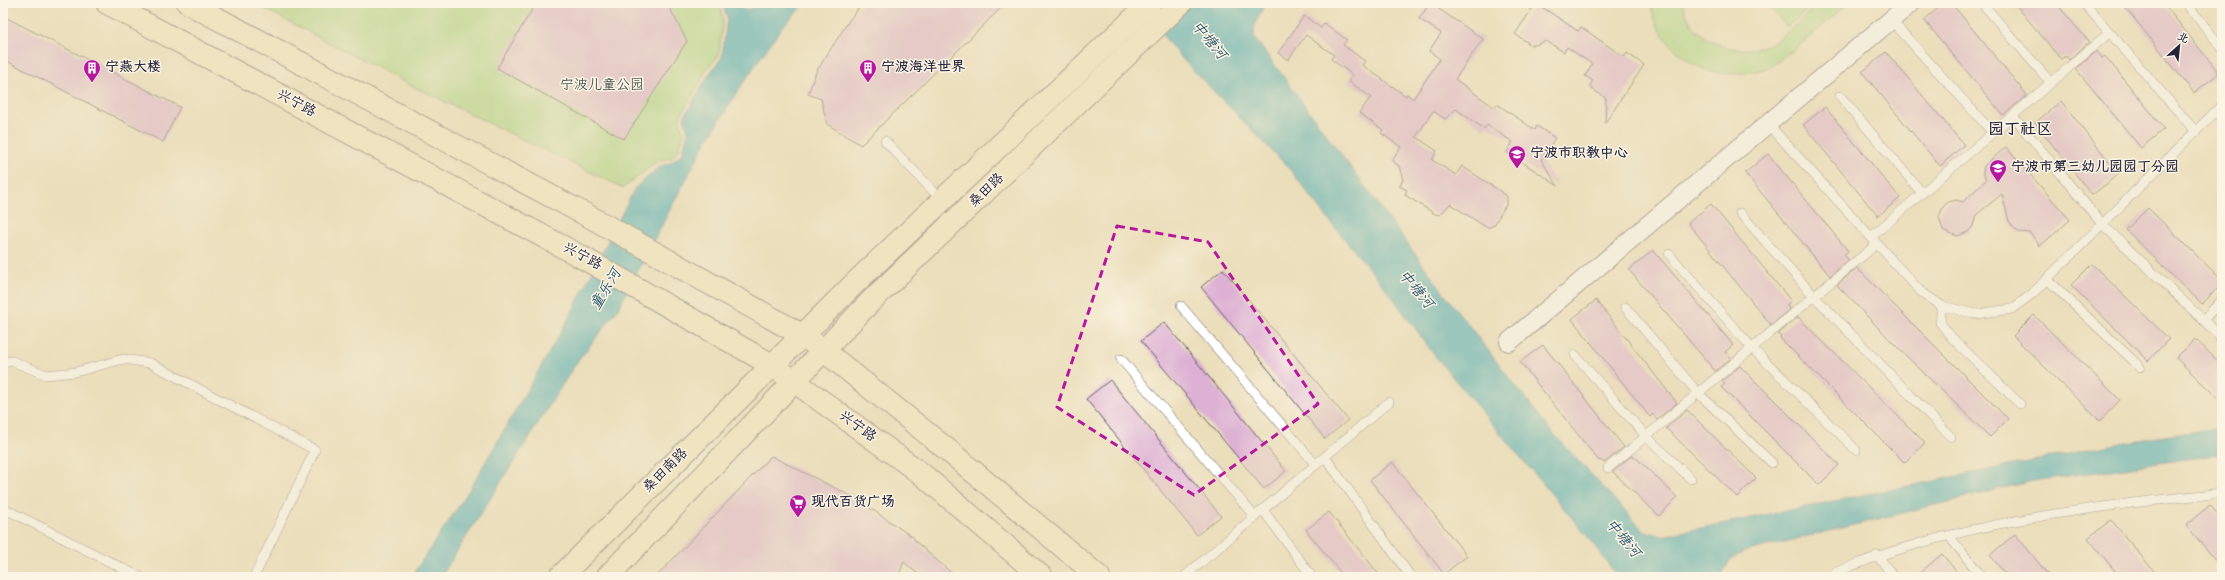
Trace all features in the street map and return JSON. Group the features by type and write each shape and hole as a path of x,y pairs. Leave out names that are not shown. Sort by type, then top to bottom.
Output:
{"main road":[{"name":"兴宁路","path":"107,3 642,290 772,365 923,475 1042,577"},
{"path":"188,3 594,219 665,260 802,335 824,350 944,447 1099,577"},
{"name":"桑田路","path":"772,365 943,200 1095,58 1150,3"},
{"name":"桑田路","path":"793,381 869,303 1105,78 1181,3"},
{"name":"桑田南路","path":"560,577 772,365"},
{"name":"桑田南路","path":"606,577 793,381"}],"street":[{"path":"1509,342 1911,3"}],"lane":[{"path":"1982,3 2051,83"},
{"path":"2084,3 2196,132"},
{"path":"2186,3 2222,48"},
{"path":"1891,20 1993,133"},
{"path":"1608,468 1814,296 1922,193 2109,33"},
{"path":"1840,96 1922,193"},
{"path":"1768,124 1920,291 1942,306 1976,314 2012,308 2047,279 2222,105"},
{"path":"2012,116 2102,224 2222,338"},
{"path":"885,140 943,200"},
{"path":"1740,213 1814,296 1951,437"},
{"path":"1669,254 1752,348 1856,450"},
{"path":"2047,279 2140,367"},
{"path":"2203,320 2222,300"},
{"path":"1181,306 1316,464"},
{"path":"1942,306 1940,322 1951,337 2020,404"},
{"path":"1625,307 1698,393 1772,464"},
{"path":"1575,355 1646,436 1691,479"},
{"path":"3,363 12,361 46,375 76,372 123,359 150,363 315,450 254,577"},
{"path":"1121,359 1255,517"},
{"path":"1184,577 1389,402"},
{"path":"1325,457 1411,577"},
{"path":"1830,577 1834,573 1877,555 1949,536 2091,507 2222,493"},
{"path":"3,508 140,577"},
{"path":"1263,510 1312,577"},
{"path":"1949,536 1982,577"},
{"path":"1877,555 1894,577"}],"highlighted area":[{"path":"1117,226 1208,242 1318,404 1194,495 1057,407"}],"green space":[{"name":"宁波儿童公园","path":"253,3 715,3 720,8 723,17 719,55 707,69 679,119 684,134 678,151 671,158 658,161 623,188 404,82"},
{"path":"1650,3 1682,3 1690,22 1702,35 1722,45 1744,49 1765,46 1775,41 1787,33 1820,3 1848,3 1806,40 1780,60 1757,71 1732,74 1707,70 1695,65 1678,52 1662,34 1658,27"},
{"path":"1766,3 1815,3 1787,27"}],"water":[{"name":"童乐河","path":"721,3 733,3 743,8 751,9 761,3 806,3 782,27 744,82 706,142 616,312 575,365 441,577 411,577 468,492 565,325 635,188 659,167 672,162 682,154 688,132 684,117 709,74 722,57 727,17"},
{"name":"中塘河","path":"1135,3 1226,3 1228,5 1266,3 1255,24 1254,37 1456,309 1551,431 1643,530 1661,536 2126,442 2222,427 2222,454 2033,481 1744,552 1730,560 1721,577 1618,577 1587,536 1438,360 1390,294 1328,219 1287,166 1184,61"}],"building":[{"path":"536,3 667,3 687,41 624,139 497,68"},
{"name":"宁波海洋世界","path":"863,3 1006,3 861,145 827,124 821,99 808,94 816,72 850,19"},
{"path":"1430,3 1483,39 1455,79 1495,108 1497,104 1535,130 1537,126 1555,138 1541,160 1558,186 1507,152 1513,142 1487,125 1484,129 1456,109 1445,119 1433,111 1416,137 1437,151 1432,160 1456,175 1462,166 1507,196 1507,203 1494,225 1490,227 1486,227 1450,204 1440,215 1435,214 1405,195 1407,190 1399,186 1403,180 1399,166 1392,161 1401,147 1381,133 1383,130 1359,113 1371,97 1348,81 1353,75 1331,59 1334,55 1306,35 1288,60 1278,53 1304,16 1321,28 1324,23 1347,40 1343,45 1365,61 1362,65 1406,96 1407,94 1413,99 1440,59 1429,51 1441,33 1419,19"},
{"path":"1536,3 1578,31 1581,27 1624,57 1627,53 1644,65 1605,123 1606,98 1589,87 1593,81 1585,76 1592,64 1567,47 1564,52 1546,41 1531,45 1515,34"},
{"path":"1944,3 1951,3 2027,95 2003,115 1924,20"},
{"path":"2014,3 2056,3 2089,42 2069,60 2066,56 2061,59"},
{"path":"2122,3 2163,3 2219,73 2194,93"},
{"name":"宁燕大楼","path":"3,16 180,107 163,142 3,59"},
{"path":"2097,51 2102,58 2105,56 2164,129 2141,148 2076,69"},
{"path":"1886,52 1964,145 1940,166 1862,72"},
{"path":"2061,101 2119,174 2092,195 2035,123"},
{"path":"1825,107 1900,198 1878,216 1803,125"},
{"path":"2006,147 2070,220 2040,246 2030,233 2018,232 2013,227 2009,221 2002,194 1976,215 1973,226 1968,232 1957,236 1943,230 1939,217 1943,207 1948,202 1957,200 1963,202 1986,180 1983,173 1984,166"},
{"path":"1768,154 1848,251 1844,255 1849,260 1830,276 1745,173"},
{"path":"1711,204 1791,301 1786,305 1790,309 1771,325 1688,223"},
{"path":"2148,208 2222,280 2222,284 2202,304 2126,230"},
{"path":"1653,250 1733,345 1725,352 1731,358 1715,371 1629,270"},
{"path":"2092,264 2169,339 2148,361 2071,285"},
{"path":"1857,268 2008,419 1990,437 1896,346 1837,285"},
{"path":"1223,269 1348,420 1325,439 1201,287"},
{"path":"1596,300 1677,403 1657,419 1653,414 1650,417 1572,319"},
{"path":"2034,315 2120,400 2100,421 2013,336"},
{"path":"1798,317 1925,443 1905,463 1780,338 1781,337 1778,334"},
{"path":"1164,322 1286,471 1264,489 1141,341"},
{"path":"2195,339 2222,365 2222,402 2176,358"},
{"path":"1543,345 1624,447 1604,463 1601,460 1599,461 1520,362"},
{"path":"1740,366 1839,465 1819,485 1721,387 1725,384 1722,381"},
{"path":"1110,380 1221,516 1197,535 1086,399"},
{"path":"1687,410 1756,478 1737,497 1666,428"},
{"name":"现代百货广场","path":"771,456 855,498 914,538 914,540 956,577 921,577 904,562 898,577 656,577"},
{"path":"1631,456 1634,456 1677,497 1659,516 1613,472"},
{"path":"1392,462 1467,556 1444,574 1370,480"},
{"path":"2210,505 2222,520 2222,568 2186,525"},
{"path":"1329,512 1381,577 1344,577 1306,530"},
{"path":"2111,520 2159,577 2120,577 2088,538"},
{"path":"2015,534 2050,577 2008,577 1990,555"},
{"path":"1942,554 1961,577 1915,577"}],"place":[{"name":"宁燕大楼","path":"92,83"},
{"name":"宁波海洋世界","path":"868,83"},
{"name":"宁波市职教中心","path":"1517,169"},
{"name":"宁波市第三幼儿园园丁分园","path":"1998,183"},
{"name":"现代百货广场","path":"798,518"}],"district":[{"name":"园丁社区","path":"2020,130"}]}
